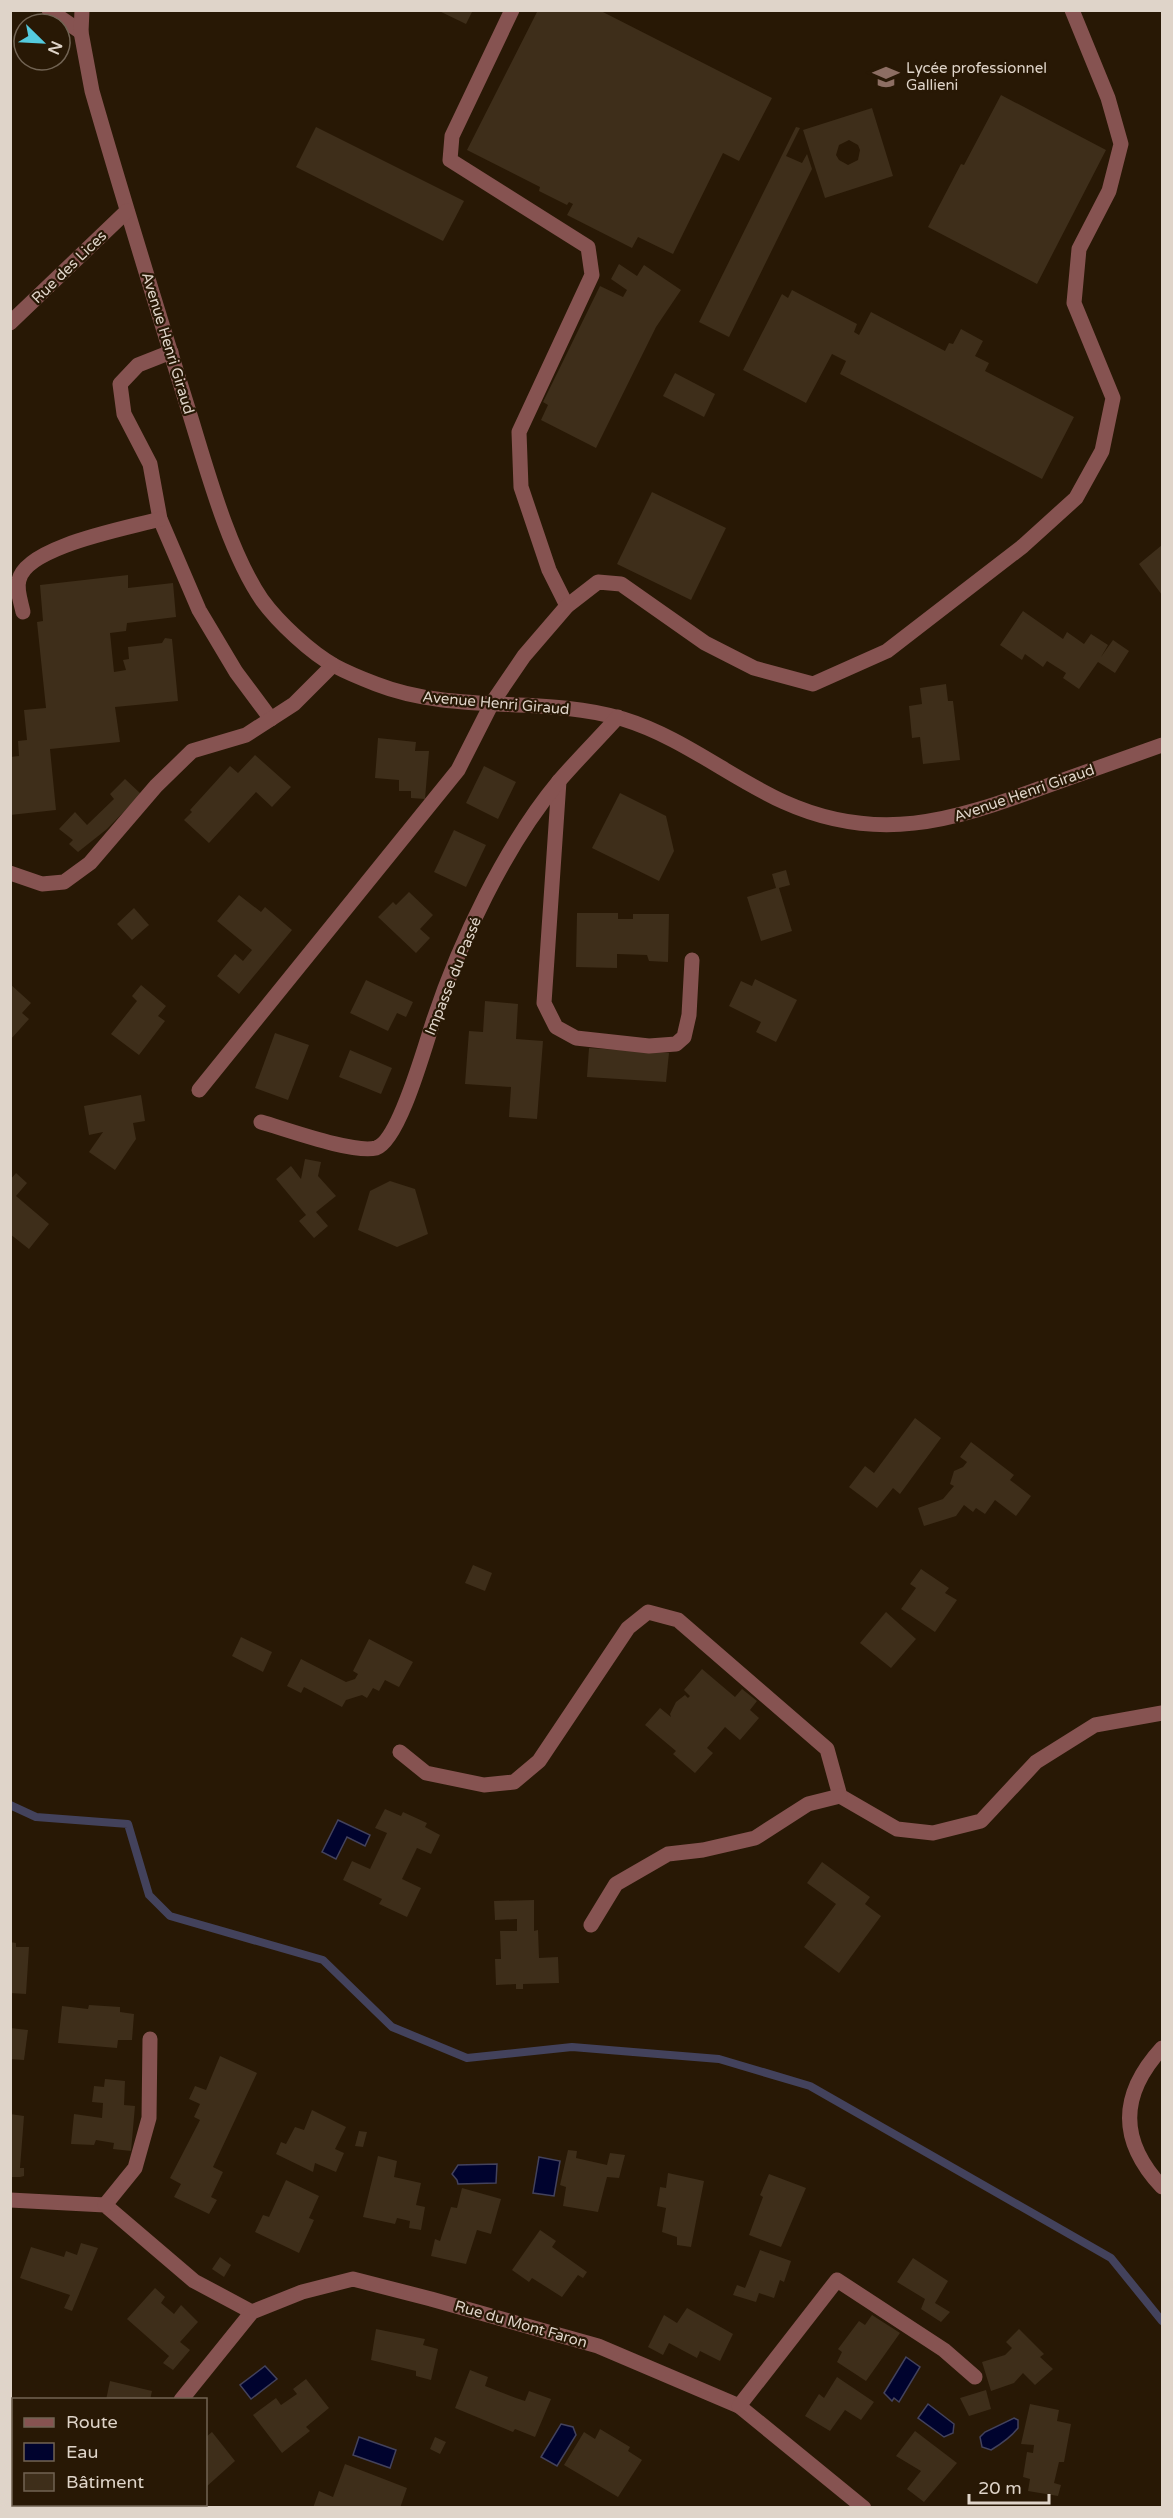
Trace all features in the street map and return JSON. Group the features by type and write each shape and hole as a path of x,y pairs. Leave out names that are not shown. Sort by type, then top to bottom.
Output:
{"street":[{"path":"49,10 81,32"},
{"name":"Avenue Henri Giraud","path":"82,10 81,32 92,91 210,477 242,561 262,600 296,636 333,665 380,686 431,700 557,707 618,717 670,737 786,803 835,819 888,826 932,822 977,812 1162,745"},
{"path":"512,10 452,136 450,160 588,247 592,275 519,432 521,487 549,570 567,606"},
{"path":"199,1090 458,770 492,703 524,656 567,606 597,582 621,584 705,643 754,668 813,684 887,651 1023,546 1076,498 1102,451 1113,398 1074,303 1079,249 1109,191 1121,144 1108,98 1071,10"},
{"name":"Rue des Lices","path":"10,323 127,211"},
{"path":"171,352 138,365 120,384 124,414 150,464 160,519 199,610 236,672 271,719"},
{"path":"22,612 18,581 23,568 37,557 63,546 160,519"},
{"path":"10,873 42,884 64,882 90,863 156,786 192,751 246,735 294,704 333,665"},
{"name":"Impasse du Passé","path":"261,1122 354,1148 376,1148 387,1140 405,1106 435,1015 469,931 515,842 559,781 618,717"},
{"path":"559,781 544,1003 556,1027 576,1038 649,1046 676,1044 684,1037 689,1015 692,960"},
{"path":"400,1752 426,1773 484,1785 514,1782 539,1761 628,1628 648,1612 678,1620 827,1749 840,1796"},
{"path":"591,1925 616,1884 668,1854 703,1850 755,1838 808,1804 840,1796 897,1829 933,1833 981,1821 1036,1762 1095,1725 1162,1713"},
{"path":"105,2205 135,2168 149,2118 150,2039"},
{"path":"1162,2048 1141,2074 1134,2089 1130,2107 1130,2125 1140,2159 1162,2187"},
{"path":"10,2200 105,2205 194,2281 252,2312"},
{"name":"Rue du Mont Faron","path":"183,2398 252,2312 302,2292 353,2279 598,2346 739,2406 864,2508"},
{"path":"739,2406 837,2280 944,2350 975,2377"}],"water":[{"path":"338,1820 370,1835 365,1846 347,1837 336,1859 322,1852"},
{"path":"539,2157 560,2161 554,2196 533,2193"},
{"path":"497,2164 496,2183 458,2184 452,2174 458,2165"},
{"path":"906,2357 920,2367 899,2402 894,2398 892,2401 884,2393"},
{"path":"265,2366 277,2379 251,2399 240,2385"},
{"path":"928,2404 954,2424 953,2433 944,2437 918,2418"},
{"path":"1014,2418 1018,2420 1018,2428 1009,2437 991,2450 982,2447 980,2437 985,2432"},
{"path":"561,2424 573,2427 576,2435 557,2466 541,2457"},
{"path":"359,2437 396,2450 390,2468 353,2455"}],"building":[{"path":"437,10 473,10 466,24"},
{"path":"538,10 599,10 772,98 739,161 723,153 673,254 638,237 632,248 567,215 573,204 569,202 567,205 539,191 540,187 467,150"},
{"path":"1001,95 1106,150 1037,284 928,227"},
{"path":"872,108 893,176 825,198 803,130","holes":["849,140 858,145 860,150 858,160 848,165 839,160 836,155 839,145"]},
{"path":"316,127 464,201 443,241 296,167"},
{"path":"796,127 800,128 786,156 802,163 807,154 812,169 729,337 699,322"},
{"path":"619,264 637,276 644,265 681,290 656,327 596,448 541,420 548,405 543,402 600,286 623,297 627,290 611,279"},
{"path":"792,290 857,324 854,332 859,335 871,312 945,351 949,343 953,344 961,329 983,341 975,356 989,363 985,371 1074,417 1042,479 840,374 846,361 832,354 806,403 743,370 782,294 788,298"},
{"path":"675,373 715,394 704,417 663,396"},
{"path":"652,492 726,528 691,600 617,564"},
{"path":"1162,545 1162,595 1139,564"},
{"path":"128,575 128,588 173,583 176,617 127,623 126,631 110,633 114,672 126,670 123,660 129,659 128,647 162,643 165,638 172,639 178,701 115,707 120,742 50,749 56,810 10,815 10,757 19,756 18,741 27,740 24,710 46,708 37,622 43,621 40,585"},
{"path":"1023,611 1063,639 1067,632 1084,644 1091,634 1108,645 1101,657 1113,640 1129,651 1115,673 1098,662 1079,689 1063,678 1066,673 1047,661 1043,667 1025,654 1022,660 1000,645"},
{"path":"946,684 948,701 953,701 960,760 923,764 920,737 912,738 909,706 922,704 920,688"},
{"path":"378,738 416,742 415,751 429,751 425,799 411,798 411,791 399,791 399,780 375,778"},
{"path":"255,755 291,787 272,807 256,792 209,843 184,820 192,812 190,810 230,766 238,773"},
{"path":"484,766 516,782 498,819 466,803"},
{"path":"125,779 141,794 107,829 78,852 69,844 73,840 59,829 75,812 87,825 114,799 110,794"},
{"path":"620,793 666,816 674,851 659,881 592,848"},
{"path":"454,830 486,845 466,887 434,872"},
{"path":"786,870 790,885 779,888 792,931 761,941 747,897 776,888 772,874"},
{"path":"409,892 433,915 420,929 430,938 416,953 378,917 393,902 396,905"},
{"path":"239,895 261,912 265,907 292,930 239,994 217,976 235,954 243,961 252,950 217,921"},
{"path":"134,908 149,925 132,940 117,924"},
{"path":"577,913 618,913 618,919 633,919 633,914 669,914 668,962 649,961 647,955 617,954 617,968 576,967"},
{"path":"755,979 797,1000 776,1042 756,1032 761,1022 729,1006 741,981 752,986"},
{"path":"366,980 413,1002 406,1017 397,1013 388,1031 350,1013"},
{"path":"10,984 31,1003 22,1013 29,1019 10,1040"},
{"path":"141,985 166,1006 158,1016 165,1021 139,1055 111,1034 137,1001 132,996"},
{"path":"485,1001 518,1004 516,1039 543,1041 537,1119 509,1117 511,1087 465,1084 469,1031 483,1032"},
{"path":"275,1033 309,1045 288,1100 255,1088"},
{"path":"589,1048 669,1053 666,1082 587,1077"},
{"path":"350,1050 392,1068 381,1094 339,1077"},
{"path":"141,1095 145,1121 133,1123 136,1139 115,1170 89,1152 103,1132 89,1135 84,1106"},
{"path":"305,1159 321,1162 318,1176 336,1196 316,1212 328,1226 314,1238 299,1221 306,1215 276,1179 291,1166 301,1179"},
{"path":"16,1173 27,1183 16,1196 49,1224 29,1249 10,1234 10,1180"},
{"path":"390,1181 415,1189 428,1234 397,1247 358,1230 370,1191"},
{"path":"915,1418 941,1438 900,1494 893,1488 877,1508 849,1487 865,1466 874,1473"},
{"path":"971,1442 1014,1475 1010,1480 1031,1496 1016,1516 995,1500 985,1514 976,1508 973,1512 964,1505 956,1516 924,1526 918,1508 943,1499 954,1486 950,1484 954,1471 963,1467 967,1462 960,1457"},
{"path":"473,1565 492,1573 485,1591 465,1583"},
{"path":"921,1569 949,1588 945,1593 957,1600 935,1632 901,1609 916,1588 910,1584"},
{"path":"886,1612 916,1639 891,1668 860,1643"},
{"path":"241,1637 272,1652 263,1672 232,1656"},
{"path":"369,1639 413,1662 399,1687 385,1680 379,1691 373,1688 367,1698 362,1695 346,1700 342,1707 304,1687 301,1693 287,1686 301,1659 346,1682 355,1679 358,1674 353,1671"},
{"path":"702,1669 735,1697 742,1689 757,1701 750,1710 759,1718 740,1740 725,1727 707,1748 713,1753 695,1773 673,1754 676,1751 645,1725 660,1708 671,1717 670,1714 676,1702 685,1695 688,1698 690,1696 684,1690"},
{"path":"385,1809 401,1816 403,1812 427,1823 425,1827 440,1835 431,1854 417,1848 402,1879 421,1888 407,1917 379,1904 382,1899 343,1880 352,1861 370,1869 387,1833 375,1828"},
{"path":"822,1862 870,1897 865,1904 881,1916 839,1973 804,1947 836,1904 807,1883"},
{"path":"534,1900 534,1931 538,1930 539,1958 558,1957 559,1983 523,1984 523,1989 516,1989 516,1984 496,1985 495,1959 501,1959 500,1931 517,1931 517,1919 495,1920 494,1901"},
{"path":"10,1942 16,1943 16,1947 29,1947 26,1994 10,1993"},
{"path":"89,2005 120,2007 120,2012 134,2014 132,2040 118,2040 117,2048 58,2043 62,2006 88,2009"},
{"path":"10,2028 28,2030 24,2060 10,2059"},
{"path":"220,2056 257,2073 213,2167 223,2172 211,2197 217,2200 209,2214 174,2197 181,2184 170,2178 200,2120 194,2117 200,2104 189,2099 195,2086 206,2090"},
{"path":"105,2079 125,2081 124,2105 135,2106 131,2151 113,2149 114,2143 96,2140 94,2145 71,2144 74,2114 102,2118 103,2103 92,2102 94,2086 104,2087"},
{"path":"312,2110 346,2127 335,2149 344,2153 336,2172 315,2163 313,2172 276,2154 281,2142 286,2144 295,2127 304,2130"},
{"path":"10,2114 24,2116 20,2168 24,2168 24,2176 20,2177 10,2177"},
{"path":"359,2131 367,2132 363,2147 355,2146"},
{"path":"568,2150 577,2151 576,2158 607,2165 610,2153 625,2155 619,2178 607,2177 598,2212 563,2206 566,2187 560,2185"},
{"path":"378,2156 397,2161 394,2177 421,2183 416,2205 425,2207 421,2230 409,2228 410,2221 397,2218 395,2224 363,2217"},
{"path":"668,2173 704,2181 691,2247 677,2245 677,2237 662,2232 666,2208 657,2206 660,2187 666,2188"},
{"path":"769,2174 806,2188 781,2247 749,2235 763,2197 760,2195"},
{"path":"286,2180 319,2196 309,2218 314,2220 299,2253 255,2232 263,2215 269,2217"},
{"path":"462,2188 501,2199 491,2234 477,2230 466,2264 431,2256 435,2239 440,2241 451,2207 457,2208"},
{"path":"540,2230 556,2241 552,2247 587,2272 583,2278 578,2275 562,2297 532,2278 529,2282 512,2270"},
{"path":"81,2243 98,2248 72,2311 64,2308 70,2295 20,2278 31,2247 64,2257 66,2251 77,2255"},
{"path":"760,2250 791,2261 784,2282 780,2280 774,2298 759,2293 756,2302 733,2295 737,2285 745,2288"},
{"path":"220,2257 231,2265 224,2277 212,2269"},
{"path":"913,2258 948,2281 935,2303 950,2312 941,2322 921,2309 925,2299 897,2282"},
{"path":"155,2288 165,2297 161,2303 174,2314 181,2305 198,2322 180,2342 190,2350 173,2370 163,2363 169,2356 127,2319"},
{"path":"687,2308 733,2334 720,2361 700,2351 697,2358 669,2343 663,2355 648,2347 664,2315 677,2323"},
{"path":"872,2315 900,2333 866,2381 837,2362 842,2352 838,2349 859,2321 865,2325"},
{"path":"376,2329 425,2339 423,2345 438,2349 431,2380 416,2376 416,2371 371,2360"},
{"path":"1019,2329 1044,2354 1040,2357 1053,2369 1035,2385 1023,2373 1014,2383 991,2391 982,2362 1005,2355 1012,2348 1006,2342"},
{"path":"470,2370 488,2377 485,2386 516,2398 525,2401 529,2391 551,2399 535,2437 515,2429 513,2432 455,2408"},
{"path":"837,2377 874,2402 861,2420 845,2410 830,2431 805,2416 819,2394 824,2398"},
{"path":"306,2379 329,2408 306,2427 310,2431 282,2453 253,2415 276,2398 281,2405 297,2394 293,2389"},
{"path":"110,2381 152,2391 150,2398 106,2398"},
{"path":"986,2390 991,2409 969,2416 960,2398"},
{"path":"1030,2404 1059,2410 1057,2421 1071,2424 1064,2462 1059,2462 1054,2483 1061,2485 1058,2496 1028,2491 1030,2479 1023,2477 1027,2452 1033,2453 1034,2445 1021,2444"},
{"path":"600,2429 630,2447 628,2451 642,2460 618,2497 564,2465 584,2432 595,2439"},
{"path":"915,2431 957,2463 924,2502 907,2489 921,2471 896,2456"},
{"path":"212,2432 235,2461 207,2486 207,2436"},
{"path":"435,2437 446,2442 440,2454 430,2449"},
{"path":"345,2464 407,2488 400,2508 313,2508 319,2491 333,2497"},
{"path":"20,2506 66,2506 65,2508 18,2508"}],"waterway":[{"path":"10,1805 36,1817 128,1824 149,1895 170,1916 323,1960 392,2027 467,2058 572,2047 719,2059 810,2086 1111,2258 1162,2321"}],"place":[{"name":"Lycée professionnel Gallieni","path":"886,77"}]}
